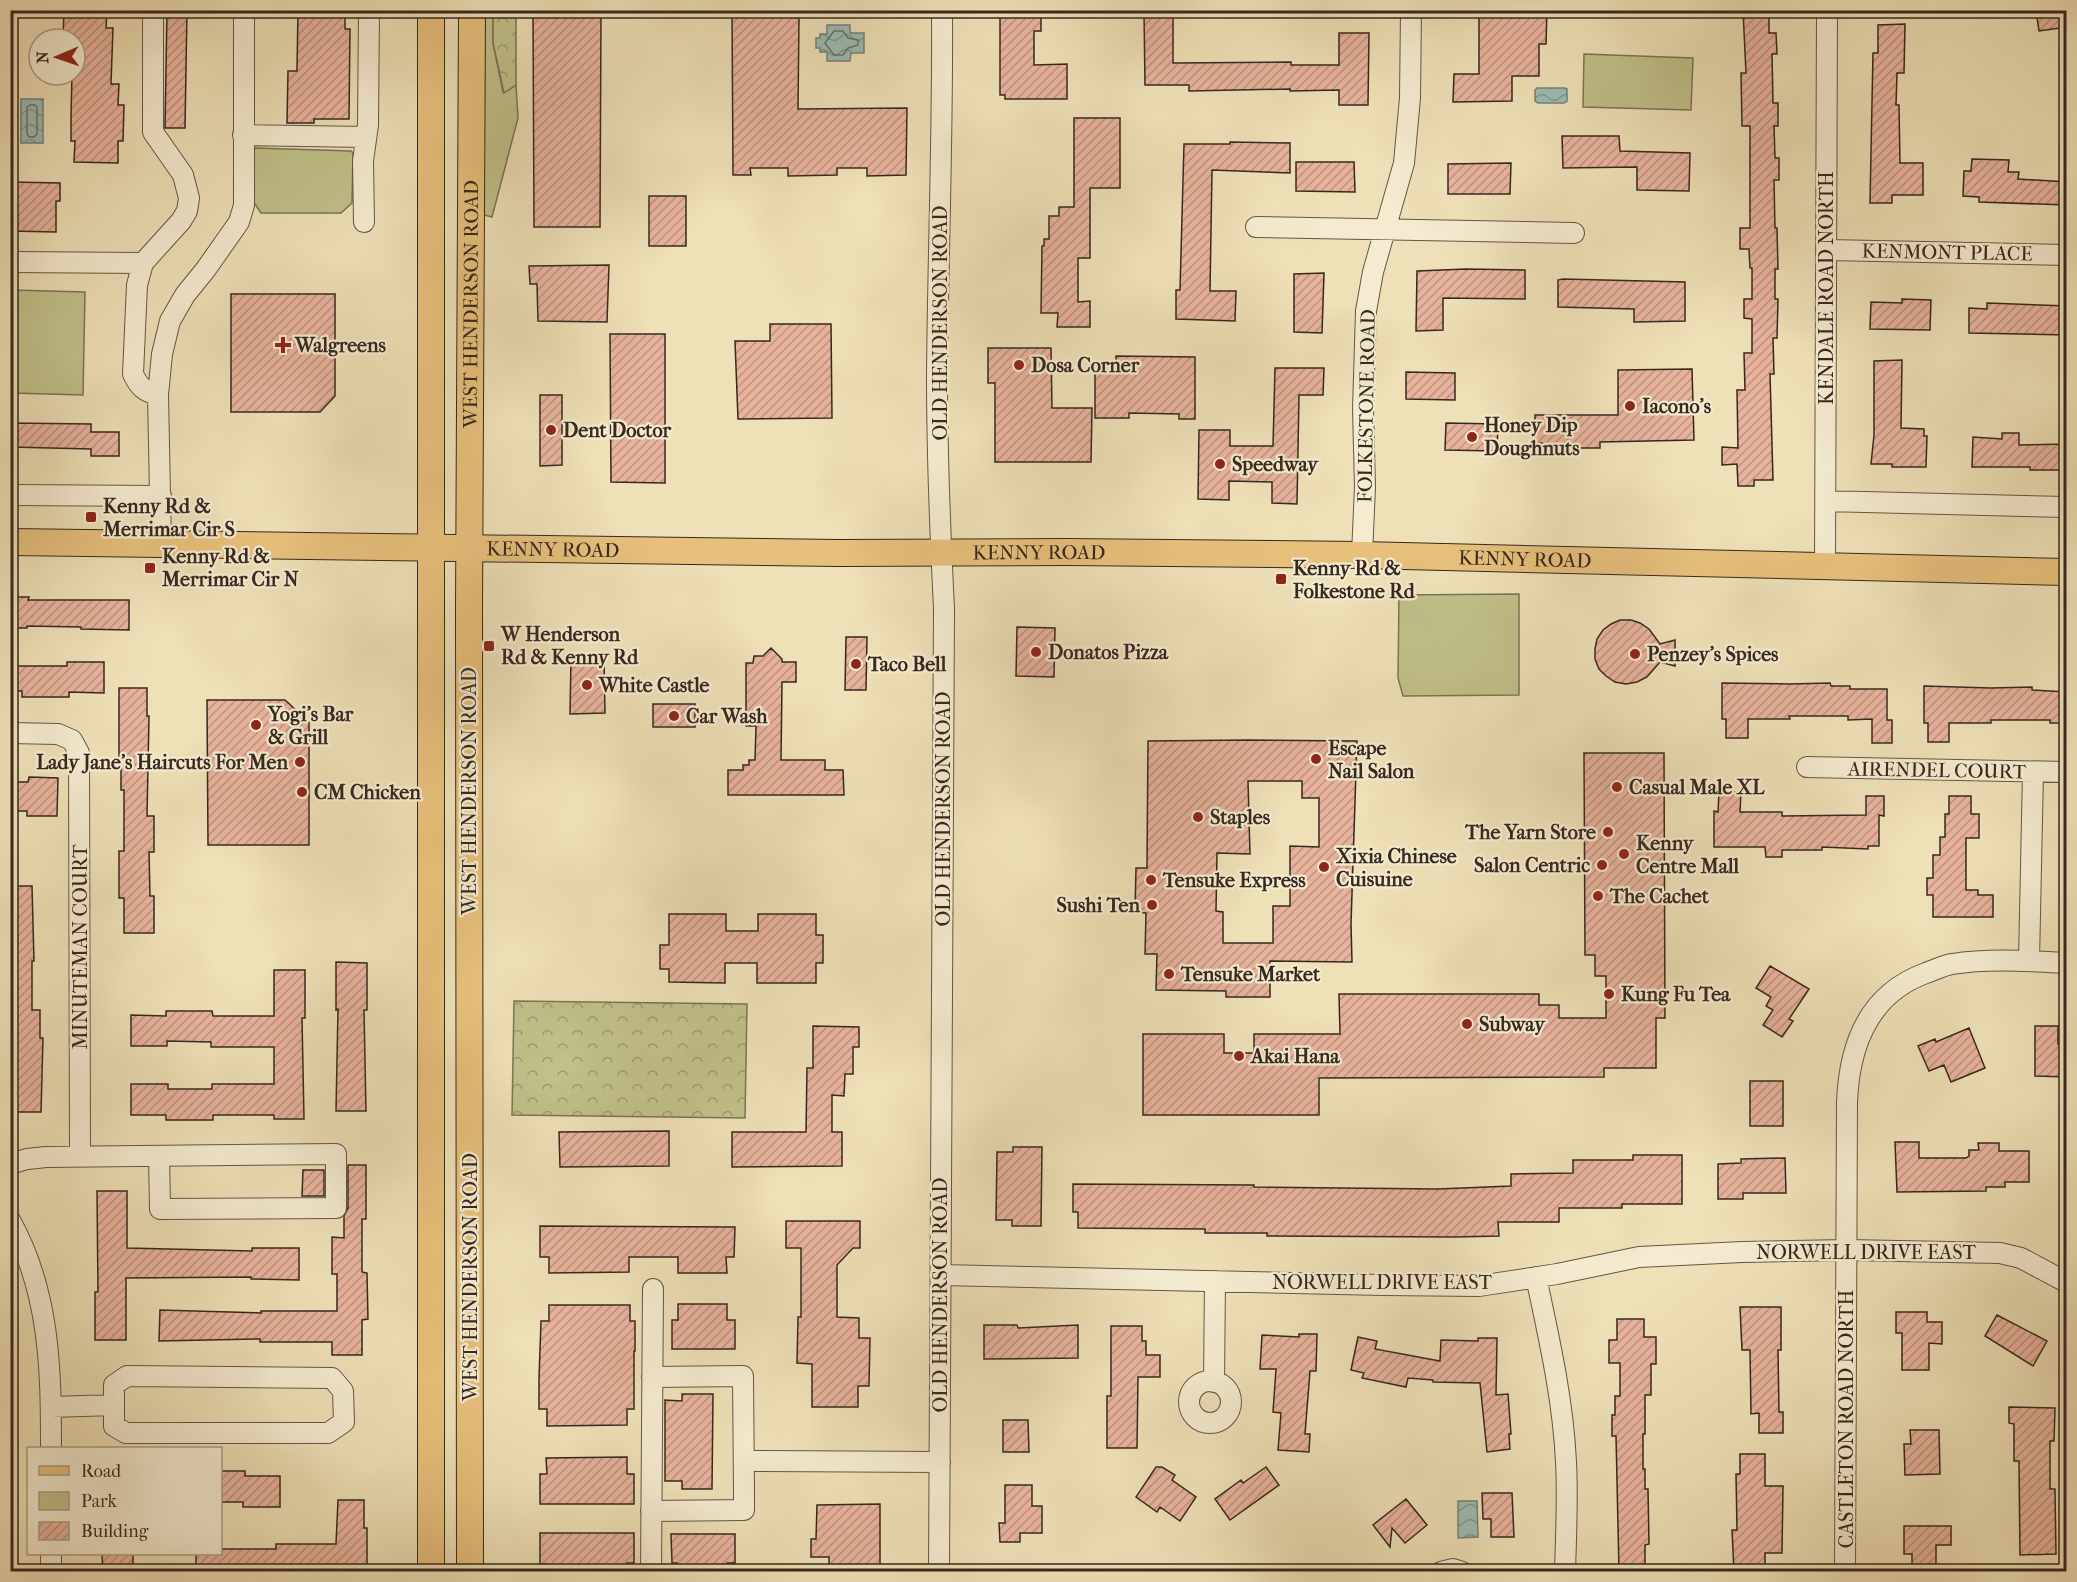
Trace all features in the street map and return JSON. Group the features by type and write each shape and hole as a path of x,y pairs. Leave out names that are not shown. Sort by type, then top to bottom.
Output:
{"main road":[{"name":"WEST HENDERSON ROAD","path":"431,10 431,1572"},
{"name":"WEST HENDERSON ROAD","path":"470,1572 469,549 472,10"},
{"name":"KENNY ROAD","path":"10,542 431,549 1362,555 2067,572"}],"street":[{"path":"153,10 153,132 183,175 189,198 187,210 181,221 143,263 136,285 133,374 138,384 146,392 158,395"},
{"path":"161,543 158,395 162,354 170,321 185,295 206,270 238,222 244,205 244,10"},
{"path":"364,222 363,179 368,125 369,10"},
{"name":"OLD HENDERSON ROAD","path":"939,1572 944,608 937,375 942,10"},
{"name":"FOLKESTONE ROAD","path":"1362,555 1365,487 1363,409 1366,311 1373,272 1404,163 1410,98 1411,10"},
{"name":"KENDALE ROAD NORTH","path":"1825,565 1827,10"},
{"path":"243,135 366,137"},
{"path":"1256,227 1574,233"},
{"name":"KENMONT PLACE","path":"1827,250 2067,255"},
{"path":"10,262 143,263"},
{"path":"10,495 161,496"},
{"path":"1825,501 2067,507"},
{"name":"MINUTEMAN COURT","path":"10,733 58,734 72,740 80,753 80,1156"},
{"name":"AIRENDEL COURT","path":"1807,767 2067,772"},
{"path":"2029,961 2033,772"},
{"name":"CASTLETON ROAD NORTH","path":"1845,1572 1848,1077 1854,1048 1877,1006 1897,986 1940,968 1951,964 2029,961 2067,963"},
{"path":"10,1164 27,1158 80,1156 336,1154 336,1208 160,1209 159,1156"},
{"path":"10,1220 18,1233 43,1310 49,1346 51,1447"},
{"name":"NORWELL DRIVE EAST","path":"941,1275 1479,1286 1639,1257 1847,1250 2000,1253 2021,1258 2067,1282"},
{"path":"1536,1277 1550,1342 1561,1412 1566,1463 1565,1572"},
{"path":"1214,1382 1215,1281"},
{"path":"651,1572 653,1289"},
{"path":"127,1376 332,1378 343,1391 344,1422 328,1433 126,1433 114,1425 114,1405 114,1384 127,1376"},
{"path":"651,1511 744,1510 743,1376 652,1377"},
{"path":"51,1407 114,1405"},
{"path":"744,1461 940,1462"},
{"path":"51,1555 51,1572"},
{"path":"1441,1572 1453,1569 1462,1572"}],"green space":[{"path":"484,11 493,11 493,43 503,92 516,85 518,118 492,217 484,215"},
{"path":"493,11 516,11 516,85 504,93 493,43"},
{"path":"1584,54 1693,58 1691,110 1583,107"},
{"path":"256,148 351,151 353,153 352,203 341,213 261,213 253,201 253,150"},
{"path":"11,290 85,292 83,395 11,393"},
{"path":"1519,594 1519,695 1403,696 1398,678 1399,595"},
{"path":"514,1001 747,1004 745,1118 512,1115"}],"water":[{"path":"827,25 850,25 850,33 864,33 864,53 851,53 850,61 827,61 827,52 820,52 820,48 816,48 816,38 820,38 820,34 827,34"},
{"path":"1537,88 1565,88 1567,89 1567,101 1538,103 1535,101"},
{"path":"21,99 43,99 43,143 21,143"},
{"path":"1458,1501 1477,1501 1478,1537 1458,1538"}],"building":[{"path":"64,10 107,10 106,28 113,28 111,84 119,84 118,105 124,105 123,141 118,141 118,163 74,162 75,141 71,141 72,87 87,87 87,27 63,27"},
{"path":"167,10 187,10 185,128 165,128"},
{"path":"298,10 345,10 345,29 350,29 349,119 314,119 314,123 287,123 288,71 297,71"},
{"path":"533,10 601,10 600,227 534,227"},
{"path":"732,10 795,10 795,18 799,18 798,109 907,108 906,175 867,176 867,168 837,168 837,175 788,176 788,168 750,168 751,175 733,175"},
{"path":"1000,10 1041,10 1041,31 1034,31 1034,65 1067,64 1067,99 1005,99 1005,95 1000,95"},
{"path":"1479,10 1547,10 1546,44 1539,44 1539,76 1512,76 1512,101 1453,102 1454,74 1479,74"},
{"path":"1743,10 1769,10 1769,33 1776,33 1777,54 1772,54 1773,103 1778,103 1778,126 1774,126 1775,158 1779,158 1779,180 1774,180 1778,269 1775,269 1775,299 1778,299 1777,338 1773,338 1774,374 1770,374 1773,480 1754,480 1754,486 1738,486 1737,464 1722,465 1722,447 1738,448 1737,390 1745,390 1744,353 1752,353 1752,319 1744,318 1744,299 1752,299 1752,268 1750,268 1749,249 1740,249 1740,228 1750,228 1750,126 1742,126 1741,73 1746,73"},
{"path":"2036,10 2067,10 2067,27 2039,31"},
{"path":"1144,12 1173,12 1173,63 1291,62 1291,65 1339,65 1339,33 1369,33 1368,105 1339,105 1339,90 1189,91 1189,85 1145,85"},
{"path":"1905,24 1904,73 1897,73 1896,105 1899,105 1900,163 1923,163 1923,195 1892,195 1892,203 1870,203 1873,53 1878,53 1878,25"},
{"path":"1074,118 1120,118 1120,188 1090,188 1090,258 1078,258 1078,302 1090,301 1090,327 1057,327 1058,313 1041,313 1042,246 1044,246 1044,239 1049,239 1049,216 1059,216 1059,207 1074,207"},
{"path":"1562,136 1619,136 1620,151 1690,153 1689,191 1637,190 1637,167 1563,168"},
{"path":"1230,142 1290,143 1290,173 1212,170 1210,291 1236,291 1235,321 1176,319 1176,290 1180,290 1184,144 1230,144"},
{"path":"1972,159 2009,160 2008,172 2019,172 2018,179 2067,182 2067,205 1979,202 1979,197 1963,196 1964,171 1971,171"},
{"path":"1296,162 1354,162 1355,192 1296,191"},
{"path":"1511,163 1510,194 1448,194 1448,164"},
{"path":"10,182 60,183 60,201 56,201 56,232 10,231"},
{"path":"649,196 686,196 686,246 649,246"},
{"path":"609,265 607,322 538,321 537,284 530,284 529,266"},
{"path":"1525,270 1525,299 1443,298 1443,330 1416,331 1417,271"},
{"path":"1324,273 1322,333 1294,332 1294,274"},
{"path":"1558,280 1685,282 1685,321 1634,322 1634,309 1558,307"},
{"name":"Walgreens","path":"231,294 335,294 335,396 320,412 231,412"},
{"path":"1902,299 1931,300 1930,330 1870,329 1871,302 1902,303"},
{"path":"1987,303 2067,306 2067,335 1969,333 1969,308 1987,309"},
{"path":"770,324 831,324 832,418 738,419 735,341 770,341"},
{"path":"610,334 665,334 665,483 611,482"},
{"path":"988,348 1051,348 1052,408 1092,408 1091,462 995,462 995,383 988,383"},
{"path":"1116,356 1195,357 1195,419 1179,419 1179,414 1129,413 1129,418 1095,418 1095,373 1116,373"},
{"path":"1902,360 1901,428 1924,429 1924,436 1927,436 1926,467 1892,467 1892,464 1871,464 1874,435 1874,361"},
{"path":"1275,368 1324,368 1323,395 1299,395 1297,504 1272,503 1272,482 1229,481 1229,500 1198,499 1199,430 1230,430 1230,446 1273,446"},
{"path":"1692,369 1694,440 1600,442 1600,448 1560,448 1560,456 1542,456 1542,443 1535,443 1535,415 1618,415 1618,370"},
{"path":"1406,372 1455,373 1455,400 1406,399"},
{"name":"Dent Doctor","path":"540,395 562,395 562,465 540,466"},
{"path":"10,423 91,424 91,432 119,432 119,456 91,456 91,449 10,447"},
{"name":"Honey Dip Doughnuts","path":"1446,423 1498,424 1497,451 1445,450"},
{"path":"2002,433 2019,433 2019,445 2067,444 2067,470 2030,470 2030,467 1972,467 1973,437 2002,439"},
{"path":"10,597 29,597 28,600 129,600 129,630 27,626 27,628 10,628"},
{"name":"Penzey's Spices","path":"1620,620 1640,623 1649,629 1660,644 1675,640 1675,666 1660,662 1647,677 1626,684 1615,682 1606,676 1599,669 1595,659 1597,639 1603,630"},
{"name":"Donatos Pizza","path":"1017,627 1055,628 1054,677 1016,676"},
{"name":"Taco Bell","path":"846,637 867,637 866,690 845,690"},
{"path":"771,648 782,659 782,662 796,662 796,682 782,682 781,760 825,760 825,770 843,770 844,795 728,795 728,770 743,770 743,765 749,765 749,760 755,760 756,726 746,726 746,663 753,663 754,656 763,656"},
{"name":"White Castle","path":"571,657 604,657 605,713 570,714"},
{"path":"67,662 104,662 104,693 69,692 69,697 22,697 22,691 10,691 10,666 67,666"},
{"path":"1722,683 1830,683 1831,686 1850,686 1850,689 1887,689 1887,720 1892,720 1892,743 1872,743 1872,719 1848,720 1848,716 1748,719 1748,738 1726,738 1726,719 1722,719"},
{"path":"1924,686 2032,687 2032,690 2067,692 2067,723 2050,723 2050,720 1991,720 1991,723 1949,723 1949,742 1928,742 1928,723 1924,723"},
{"path":"119,688 147,688 147,716 149,716 147,816 154,816 154,852 149,852 150,896 154,896 154,933 124,933 124,898 119,898 119,851 124,851 124,790 121,790 121,763 119,763"},
{"path":"207,700 285,700 309,722 309,845 208,845"},
{"name":"Car Wash","path":"653,704 695,704 695,727 653,727"},
{"path":"1148,741 1357,741 1351,924 1352,962 1270,961 1270,997 1226,997 1226,991 1156,990 1157,954 1145,954 1146,913 1135,912 1136,868 1147,868","holes":["1248,781 1302,781 1302,798 1319,798 1319,847 1290,846 1290,906 1273,906 1273,943 1223,943 1223,912 1216,911 1217,853 1250,854"]},
{"name":"Kenny Centre Mall","path":"1584,753 1664,753 1665,1018 1656,1018 1656,1068 1604,1068 1604,1077 1319,1078 1319,1115 1143,1115 1143,1034 1224,1034 1224,1053 1254,1053 1254,1034 1340,1034 1339,994 1539,994 1539,1005 1559,1005 1559,1018 1606,1018 1606,976 1595,976 1595,955 1585,955"},
{"path":"29,777 58,778 57,816 27,816 27,811 10,811 10,782 28,782"},
{"path":"1719,792 1741,792 1740,812 1782,812 1782,816 1866,815 1866,796 1884,796 1884,816 1879,815 1879,846 1868,846 1868,849 1822,847 1822,850 1782,850 1782,857 1766,857 1765,847 1714,847 1714,811 1718,812"},
{"path":"1949,796 1971,796 1971,814 1979,814 1979,838 1966,838 1966,890 1978,890 1978,895 1993,895 1993,917 1933,917 1933,895 1927,895 1927,878 1933,878 1933,855 1940,855 1940,837 1945,837 1945,814 1949,814"},
{"path":"10,886 32,886 34,961 32,961 32,1010 40,1010 40,1038 43,1038 41,1112 14,1112 12,1037 14,1037 14,988 10,988"},
{"path":"669,914 726,914 726,931 758,931 758,914 816,914 816,935 823,935 823,963 816,963 816,983 757,983 757,963 725,963 725,983 669,982 669,969 660,969 660,945 669,945"},
{"path":"336,962 367,963 367,1010 364,1010 366,1111 336,1111 338,1009 336,1010"},
{"path":"1770,966 1809,989 1789,1019 1793,1021 1782,1037 1763,1025 1773,1010 1766,1006 1771,997 1756,988"},
{"path":"274,970 305,970 305,1018 302,1018 304,1119 274,1119 274,1115 213,1115 213,1120 166,1120 166,1115 131,1115 131,1084 168,1084 168,1089 212,1089 212,1084 274,1084 274,1047 211,1047 211,1042 167,1041 167,1046 131,1046 131,1015 166,1016 166,1011 212,1011 213,1016 274,1016"},
{"path":"813,1026 859,1027 859,1047 853,1047 853,1074 845,1074 844,1096 832,1095 832,1132 842,1132 842,1166 732,1167 732,1132 806,1132 807,1068 813,1068"},
{"path":"2035,1026 2058,1026 2058,1044 2067,1044 2067,1077 2035,1076"},
{"path":"1969,1028 1985,1068 1951,1082 1944,1065 1929,1071 1918,1046 1935,1039 1936,1042"},
{"path":"1750,1081 1783,1081 1783,1126 1750,1126"},
{"path":"669,1131 669,1166 560,1167 559,1132"},
{"path":"1895,1142 1919,1142 1919,1158 1966,1158 1969,1156 1969,1150 1979,1150 1978,1143 1999,1143 1999,1151 2029,1151 2029,1182 2005,1182 2005,1187 1986,1187 1986,1191 1897,1192"},
{"path":"1013,1147 1042,1147 1041,1226 1012,1226 1012,1220 996,1220 997,1152 1013,1152"},
{"path":"1633,1155 1682,1155 1682,1204 1622,1204 1622,1208 1559,1208 1559,1222 1498,1222 1499,1236 1454,1237 1267,1236 1267,1233 1205,1233 1205,1229 1078,1228 1078,1212 1073,1212 1073,1184 1438,1189 1511,1186 1511,1174 1573,1173 1573,1160 1633,1160"},
{"path":"1785,1158 1786,1193 1743,1193 1743,1199 1718,1199 1718,1164 1741,1163 1741,1159"},
{"path":"348,1165 366,1165 366,1219 362,1219 362,1272 367,1273 368,1319 362,1320 362,1355 332,1355 332,1342 260,1342 260,1339 159,1341 160,1310 261,1313 261,1311 337,1311 337,1274 332,1274 332,1237 344,1238 344,1216 348,1208"},
{"path":"303,1170 324,1170 324,1196 302,1196"},
{"path":"97,1191 127,1191 127,1248 252,1251 252,1248 299,1248 299,1280 251,1279 251,1277 126,1278 126,1340 95,1340 95,1292 98,1292"},
{"path":"786,1221 860,1221 860,1248 853,1248 837,1265 837,1317 859,1318 859,1338 870,1338 869,1386 858,1386 858,1407 812,1407 812,1364 797,1363 798,1317 801,1317 801,1248 786,1248"},
{"path":"540,1226 735,1227 734,1257 726,1257 727,1273 678,1273 678,1257 629,1257 629,1272 549,1273 549,1257 540,1257"},
{"path":"678,1304 727,1304 727,1320 735,1320 735,1349 672,1349 672,1320 678,1320"},
{"path":"549,1305 630,1305 630,1321 635,1321 634,1409 627,1409 627,1425 547,1426 547,1409 539,1409 539,1379 541,1321 549,1321"},
{"path":"1740,1307 1781,1307 1781,1350 1778,1350 1779,1412 1783,1412 1783,1433 1759,1433 1759,1413 1751,1414 1750,1350 1742,1350"},
{"path":"1896,1312 1927,1312 1927,1322 1942,1322 1942,1344 1929,1343 1929,1370 1902,1370 1902,1333 1896,1333"},
{"path":"1997,1315 2047,1341 2033,1366 1985,1336"},
{"path":"1617,1319 1644,1319 1644,1337 1656,1337 1656,1364 1651,1364 1651,1395 1645,1395 1645,1434 1643,1434 1643,1469 1645,1469 1645,1489 1648,1489 1649,1544 1645,1545 1645,1572 1619,1572 1616,1436 1612,1436 1612,1415 1615,1415 1615,1396 1620,1396 1620,1363 1609,1363 1609,1340 1617,1340"},
{"path":"984,1325 1017,1325 1018,1328 1078,1325 1078,1358 984,1359"},
{"path":"1111,1326 1142,1326 1142,1341 1146,1341 1146,1355 1160,1355 1160,1377 1138,1377 1137,1448 1107,1448 1107,1396 1111,1396"},
{"path":"1299,1334 1317,1334 1316,1371 1310,1371 1305,1434 1310,1434 1309,1452 1278,1450 1281,1413 1273,1412 1276,1369 1260,1369 1262,1335 1299,1337"},
{"path":"1358,1337 1377,1341 1375,1349 1440,1361 1441,1340 1478,1341 1478,1338 1497,1338 1496,1395 1508,1394 1510,1449 1487,1452 1480,1383 1433,1382 1433,1380 1408,1378 1406,1387 1362,1378 1364,1373 1351,1370"},
{"path":"682,1394 713,1394 712,1489 682,1489 682,1481 665,1481 665,1400 682,1401"},
{"path":"2009,1407 2055,1408 2054,1441 2050,1441 2050,1489 2055,1489 2056,1554 2020,1555 2019,1461 2014,1461 2014,1424 2009,1423"},
{"path":"1003,1420 1028,1420 1029,1452 1003,1452"},
{"path":"1910,1430 1939,1430 1940,1474 1905,1475 1904,1444 1911,1444"},
{"path":"1740,1454 1765,1454 1765,1486 1783,1486 1782,1553 1765,1553 1765,1572 1734,1572 1732,1530 1737,1530 1736,1474 1740,1474"},
{"path":"627,1457 627,1474 634,1474 634,1504 540,1504 540,1474 547,1474 546,1458"},
{"path":"1156,1467 1162,1467 1175,1475 1172,1480 1196,1497 1180,1521 1160,1507 1157,1512 1136,1497"},
{"path":"1266,1467 1279,1485 1230,1520 1215,1499 1241,1480 1243,1483"},
{"path":"222,1471 245,1471 245,1476 280,1476 280,1507 243,1507 243,1502 222,1502"},
{"path":"1005,1485 1032,1485 1032,1506 1042,1506 1042,1533 1020,1533 1020,1542 1000,1542 999,1523 1005,1523"},
{"path":"1482,1493 1512,1493 1514,1537 1491,1537 1491,1519 1483,1519"},
{"path":"1406,1499 1427,1525 1405,1543 1392,1528 1390,1547 1373,1525"},
{"path":"338,1500 364,1500 364,1528 367,1528 367,1572 196,1572 196,1555 222,1555 222,1549 276,1549 276,1544 336,1544"},
{"path":"880,1504 880,1572 829,1572 829,1557 811,1557 811,1539 816,1539 817,1505"},
{"path":"1904,1526 1951,1526 1951,1545 1936,1545 1936,1572 1912,1572 1912,1554 1904,1554"},
{"path":"540,1533 634,1533 634,1563 627,1563 627,1572 547,1572 547,1564 540,1564"},
{"path":"671,1534 735,1534 735,1563 727,1563 727,1572 677,1572 677,1563 672,1563"},
{"path":"102,1555 133,1555 133,1572 103,1572"}],"place":[{"name":"Walgreens","path":"283,345"},
{"name":"Dosa Corner","path":"1019,365"},
{"name":"Iacono's","path":"1630,406"},
{"name":"Dent Doctor","path":"551,430"},
{"name":"Honey Dip Doughnuts","path":"1472,437"},
{"name":"Speedway","path":"1220,464"},
{"name":"Kenny Rd & Merrimar Cir S","path":"91,517"},
{"name":"Kenny Rd & Merrimar Cir N","path":"150,568"},
{"name":"Kenny Rd & Folkestone Rd","path":"1281,579"},
{"name":"W Henderson Rd & Kenny Rd","path":"489,646"},
{"name":"Donatos Pizza","path":"1036,652"},
{"name":"Penzey's Spices","path":"1635,654"},
{"name":"Taco Bell","path":"856,664"},
{"name":"White Castle","path":"587,685"},
{"name":"Car Wash","path":"674,716"},
{"name":"Yogi's Bar & Grill","path":"256,725"},
{"name":"Escape Nail Salon","path":"1316,759"},
{"name":"Lady Jane's Haircuts For Men","path":"300,762"},
{"name":"Casual Male XL","path":"1617,787"},
{"name":"CM Chicken","path":"302,792"},
{"name":"Staples","path":"1198,817"},
{"name":"The Yarn Store","path":"1608,832"},
{"name":"Kenny Centre Mall","path":"1624,854"},
{"name":"Salon Centric","path":"1602,865"},
{"name":"Xixia Chinese Cuisuine","path":"1324,867"},
{"name":"Tensuke Express","path":"1151,880"},
{"name":"The Cachet","path":"1598,896"},
{"name":"Sushi Ten","path":"1152,905"},
{"name":"Tensuke Market","path":"1169,974"},
{"name":"Kung Fu Tea","path":"1609,994"},
{"name":"Subway","path":"1467,1024"},
{"name":"Akai Hana","path":"1239,1056"}]}
